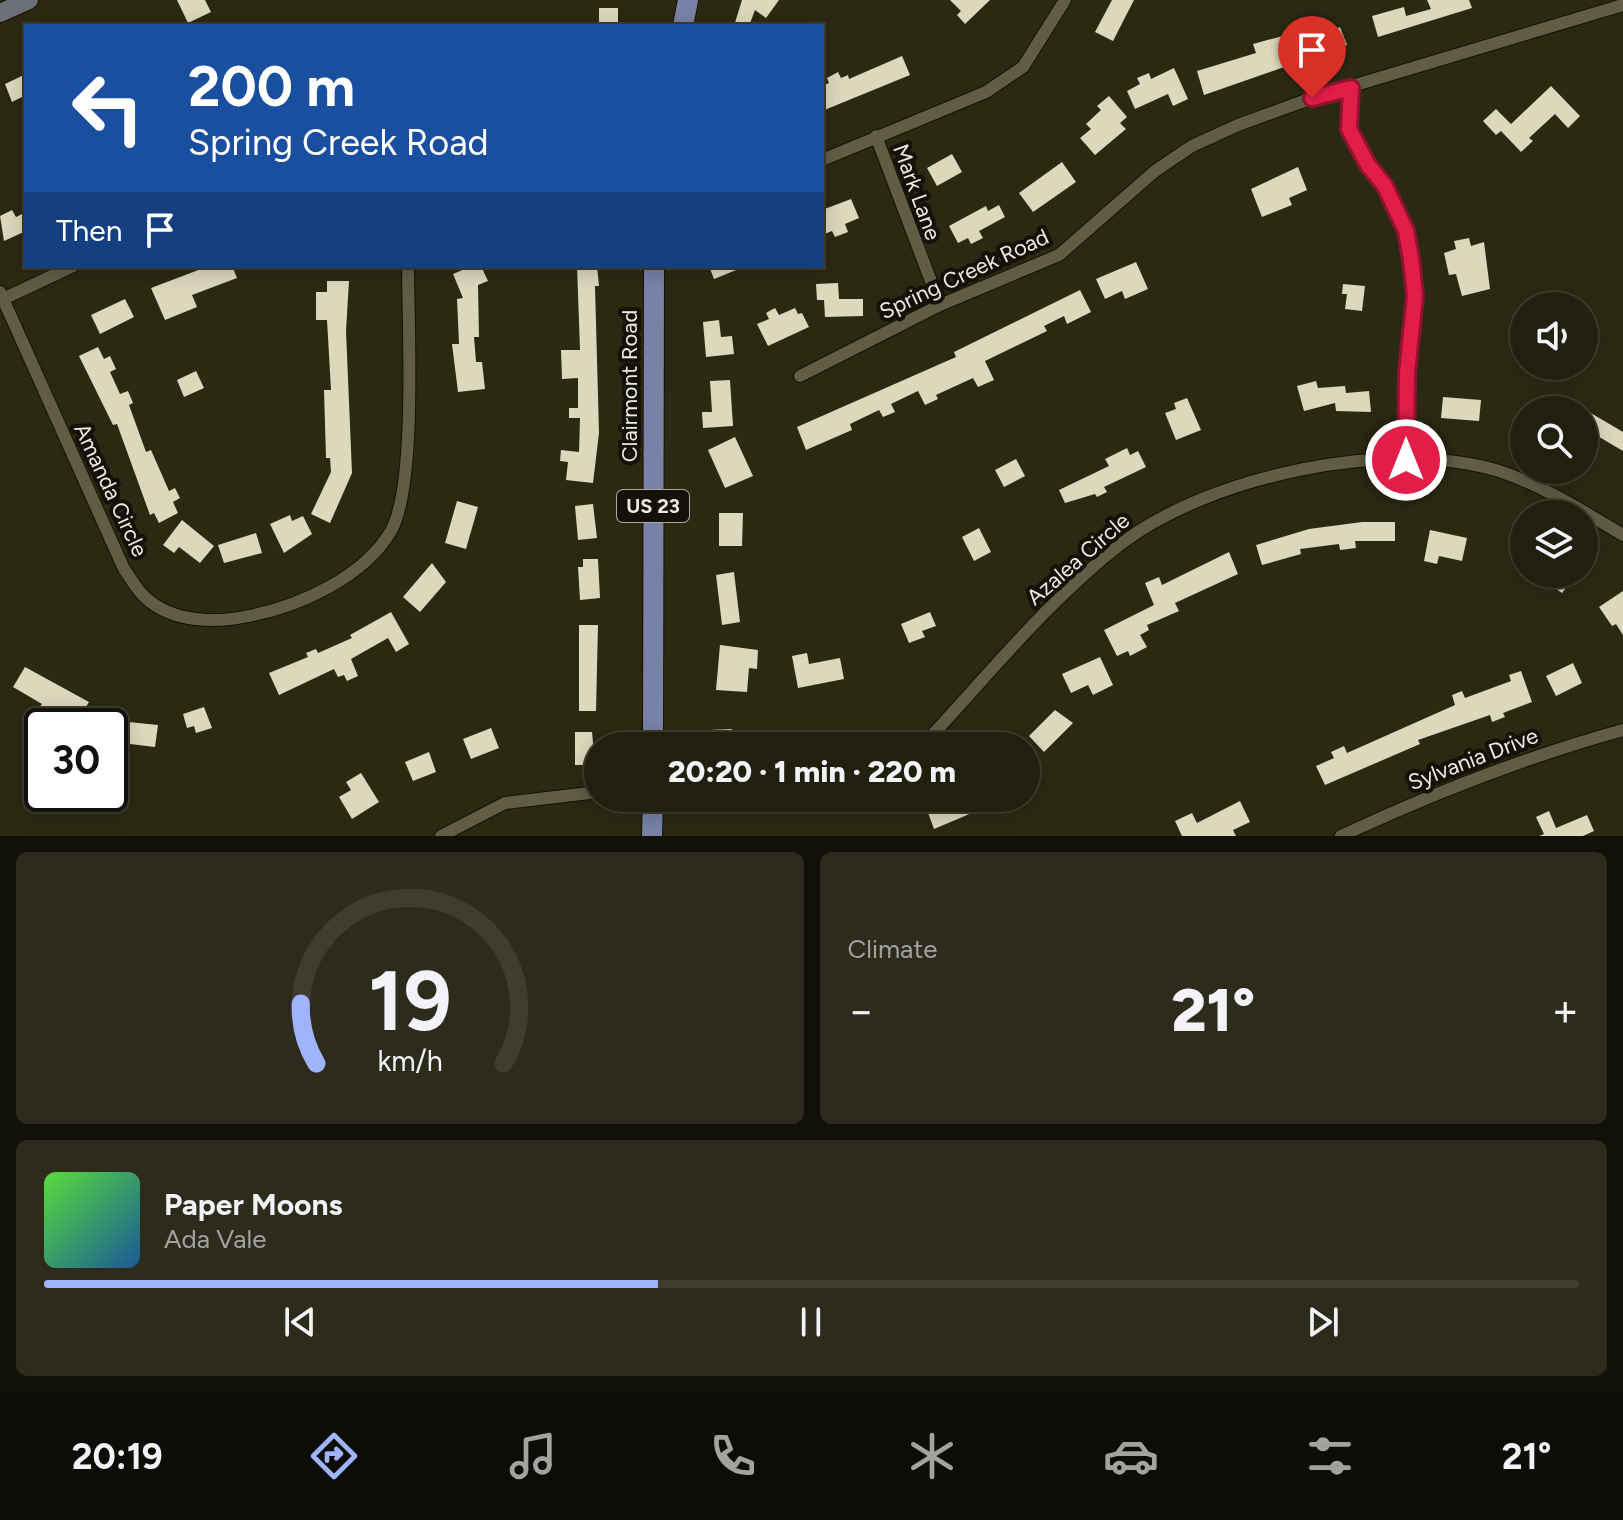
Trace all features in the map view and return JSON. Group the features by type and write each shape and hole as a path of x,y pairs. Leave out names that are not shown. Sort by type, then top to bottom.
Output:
{"main road":[{"path":"0,13 29,0"},
{"path":"683,24 688,0"},
{"name":"Clairmont Road","path":"653,732 654,268"},
{"path":"652,836 653,812"}],"street":[{"path":"824,159 986,92 1023,67 1065,0"},
{"name":"Spring Creek Road","path":"800,376 940,305 1059,255 1090,224 1192,146 1238,125 1623,5"},
{"path":"1351,88 1349,129 1368,165 1385,186 1406,231 1411,259 1415,296 1407,373 1406,460"},
{"name":"Mark Lane","path":"876,136 940,305"},
{"path":"1,296 68,268"},
{"name":"Amanda Circle","path":"1,296 106,535 124,569 146,598 171,612 215,623 255,615 307,597 353,573 375,553 392,529 403,494 408,390 408,268"},
{"name":"Azalea Circle","path":"935,732 1049,608 1122,543 1162,517 1224,489 1280,474 1350,463 1436,459 1499,471 1564,501 1623,535"},
{"name":"Sylvania Drive","path":"1341,836 1426,796 1541,752 1623,730"},
{"path":"441,836 505,803 584,794"}],"building":[{"path":"177,0 205,0 211,12 188,23"},
{"path":"742,0 779,0 766,18 755,10 750,24 735,24"},
{"path":"950,0 990,0 965,24 957,15 961,11"},
{"path":"1112,0 1134,0 1113,41 1095,32"},
{"path":"1427,0 1469,0 1472,8 1378,37 1372,16 1404,7 1406,16 1431,9"},
{"path":"599,8 618,8 618,24 599,24"},
{"path":"1316,27 1320,36 1340,27 1347,45 1204,95 1197,71 1256,53 1253,44"},
{"path":"902,56 910,75 824,110 824,85 829,83 827,78 838,72 841,78 848,75 849,79"},
{"path":"1174,68 1188,99 1173,106 1168,94 1135,109 1127,91 1140,84 1137,78 1149,73 1151,79"},
{"path":"24,75 24,96 12,102 5,84"},
{"path":"1551,86 1580,116 1568,128 1555,114 1529,138 1533,141 1521,152 1501,131 1496,135 1483,121 1496,109 1511,124"},
{"path":"1109,96 1127,117 1120,123 1126,129 1095,155 1080,138 1091,129 1086,124 1101,110 1097,106"},
{"path":"952,154 962,172 937,186 927,168"},
{"path":"1062,162 1076,182 1033,212 1019,193"},
{"path":"1298,167 1307,190 1289,198 1292,205 1262,217 1251,189"},
{"path":"851,199 859,218 845,224 848,232 835,237 832,231 824,234 824,209"},
{"path":"999,205 1005,217 979,231 983,238 971,244 968,238 958,243 949,226 986,206 988,211"},
{"path":"12,210 16,217 24,213 24,232 4,241 0,216"},
{"path":"1469,238 1471,246 1484,242 1490,289 1462,296 1456,274 1449,275 1444,253 1456,249 1454,241"},
{"path":"1136,262 1148,289 1125,299 1122,291 1105,299 1096,279"},
{"path":"204,268 233,268 237,278 192,295 197,307 165,320 151,288"},
{"path":"467,268 482,268 488,281 478,285 479,337 474,337 476,362 482,362 485,389 458,392 452,344 459,344 457,299 463,298 453,274"},
{"path":"577,268 597,268 599,433 593,483 566,480 568,462 560,461 561,450 579,452 580,418 569,418 569,408 578,408 578,378 562,379 561,350 580,350"},
{"path":"710,268 741,268 714,279"},
{"path":"327,281 349,281 346,331 352,473 330,523 311,514 331,472 330,458 326,458 324,390 331,390 327,320 316,320 316,292 327,292"},
{"path":"838,283 839,299 863,299 863,316 825,317 824,300 817,300 816,284"},
{"path":"1343,284 1365,286 1362,311 1345,309 1347,294 1342,294"},
{"path":"1080,290 1091,312 1067,324 1064,316 1044,326 1047,331 985,361 994,380 978,387 973,378 936,395 938,399 925,405 918,391 891,404 895,412 883,417 879,410 850,424 852,430 806,450 797,427 956,357 954,352"},
{"path":"125,299 134,317 100,334 91,315"},
{"path":"775,308 779,315 795,308 798,314 802,313 809,327 768,346 757,324 769,319 766,313"},
{"path":"719,320 721,337 732,336 734,354 706,357 703,322"},
{"path":"98,347 104,359 110,356 116,369 110,372 120,394 128,391 133,403 129,405 146,452 151,450 169,491 175,488 180,498 173,502 178,513 159,523 154,513 150,515 117,424 113,425 79,356"},
{"path":"196,371 204,388 184,397 177,380"},
{"path":"730,380 733,426 703,428 702,412 712,412 710,381"},
{"path":"1316,381 1318,388 1345,386 1346,393 1369,391 1371,412 1336,411 1335,403 1304,411 1297,386"},
{"path":"1443,397 1481,400 1479,421 1441,418"},
{"path":"1187,398 1201,430 1176,440 1165,413 1176,409 1174,403"},
{"path":"1598,417 1623,432 1623,451 1598,436"},
{"path":"735,437 753,476 725,488 708,450"},
{"path":"1127,448 1130,455 1138,451 1146,467 1104,487 1107,492 1097,497 1095,494 1065,503 1059,490 1109,466 1105,459"},
{"path":"1016,459 1025,476 1004,487 995,470"},
{"path":"457,501 478,507 466,549 445,543"},
{"path":"593,504 597,538 578,540 575,506"},
{"path":"719,513 743,513 742,546 719,546"},
{"path":"290,515 292,521 303,516 312,534 284,553 270,524"},
{"path":"182,520 214,546 200,563 179,547 174,553 163,545"},
{"path":"1362,522 1395,522 1395,541 1355,541 1356,548 1340,550 1339,544 1300,549 1301,554 1262,565 1256,545 1309,529"},
{"path":"979,528 991,552 974,561 962,537"},
{"path":"1430,530 1467,538 1462,561 1439,556 1437,564 1424,561"},
{"path":"256,533 262,553 224,563 218,545"},
{"path":"1229,552 1238,574 1175,603 1179,611 1147,625 1149,630 1140,635 1147,647 1130,656 1128,651 1117,656 1104,630 1154,605 1145,583 1159,577 1162,585"},
{"path":"583,559 598,559 600,598 580,600 578,567 583,567"},
{"path":"432,563 446,582 420,612 403,597"},
{"path":"734,572 740,622 722,625 716,575"},
{"path":"1623,591 1623,635 1616,624 1612,626 1599,607"},
{"path":"391,612 409,644 396,652 388,638 351,659 358,676 347,681 344,675 338,677 334,669 279,695 269,673 308,657 306,653 316,649 318,653 352,638 350,635"},
{"path":"930,612 936,626 922,631 925,637 909,643 901,624"},
{"path":"579,625 598,625 596,711 579,711"},
{"path":"720,645 758,650 757,669 749,668 747,692 716,690"},
{"path":"807,653 809,664 840,658 844,679 798,688 792,656"},
{"path":"1100,657 1113,685 1093,695 1088,685 1071,693 1062,674"},
{"path":"1573,663 1582,683 1556,696 1546,676"},
{"path":"25,667 89,702 85,708 39,708 42,704 13,687"},
{"path":"1521,671 1532,702 1503,713 1505,717 1492,722 1490,715 1418,740 1420,744 1325,785 1316,766 1334,758 1331,752 1344,746 1347,753 1455,705 1452,695 1462,691 1465,698 1511,681 1509,675"},
{"path":"204,707 212,728 196,733 194,726 187,728 183,714"},
{"path":"1055,710 1073,723 1044,752 1040,748 1040,732 1033,732"},
{"path":"128,722 158,725 155,747 128,744"},
{"path":"491,728 499,748 471,759 463,739"},
{"path":"732,729 732,732 709,732"},
{"path":"575,732 584,732 584,765 575,765"},
{"path":"429,752 436,772 413,781 405,762"},
{"path":"361,773 379,802 352,819 339,797 351,790 346,782"},
{"path":"1240,801 1250,822 1233,830 1236,836 1182,836 1175,821 1192,813 1197,823"},
{"path":"1549,811 1556,828 1587,815 1594,831 1583,836 1539,836 1544,834 1536,817"},
{"path":"928,812 974,812 934,829"}],"route":[{"path":"1312,98 1351,88 1349,129 1368,165 1385,186 1406,231 1415,296 1407,373 1406,460"}]}
